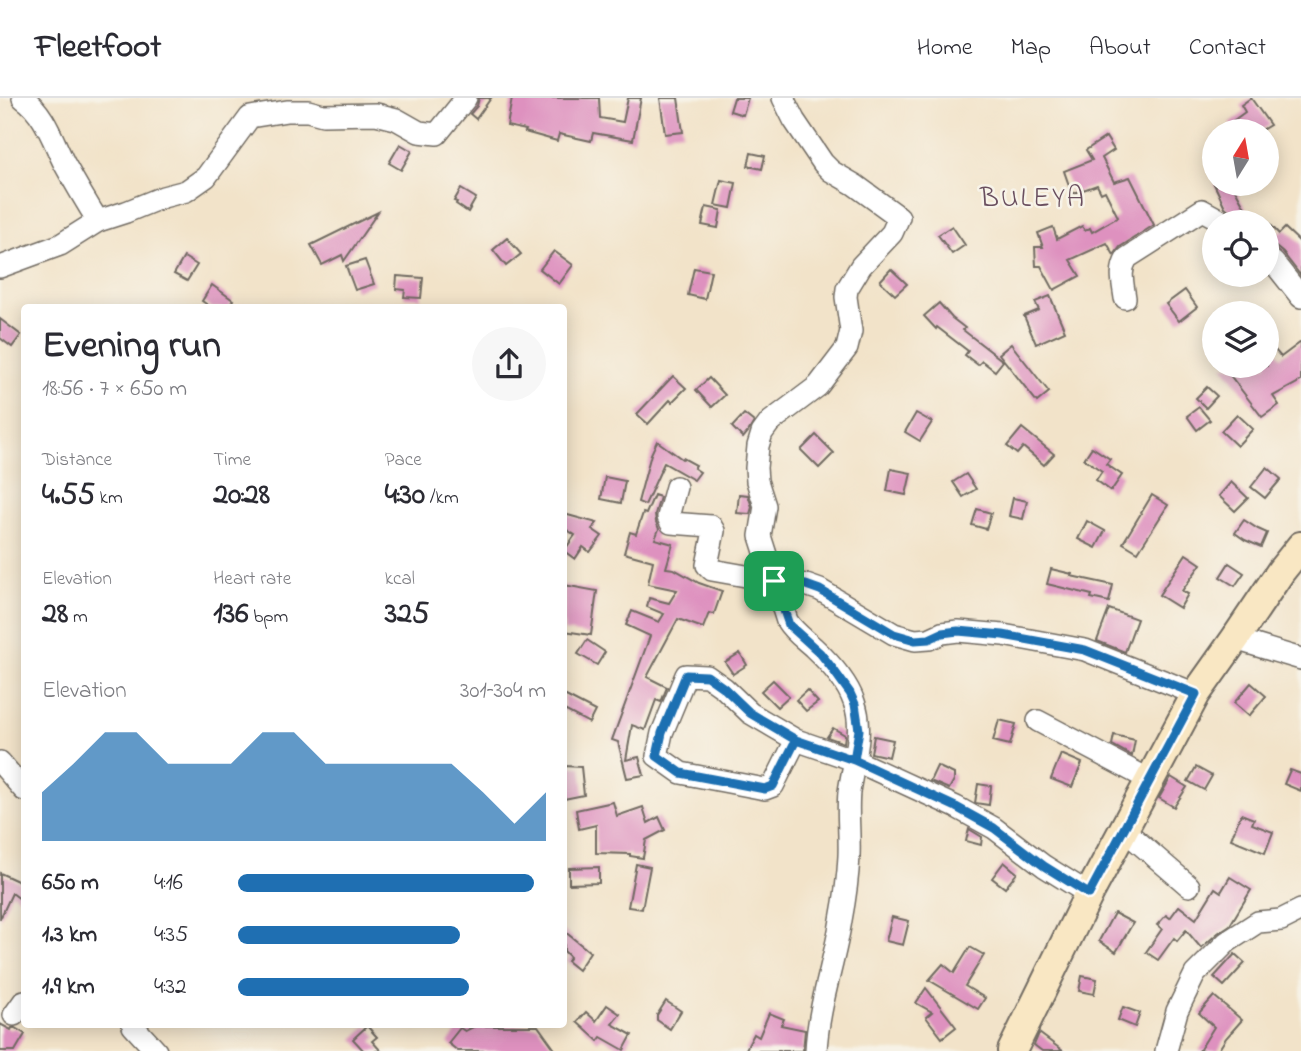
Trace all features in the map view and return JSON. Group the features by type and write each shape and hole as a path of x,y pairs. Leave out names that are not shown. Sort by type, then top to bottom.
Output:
{"main road":[{"path":"1012,1051 1089,894 1196,694 1301,545"}],"street":[{"path":"23,98 32,104 98,221"},
{"path":"0,267 60,245 98,221 186,191 205,177 250,117 287,111 308,111 323,115 376,114 396,119 419,132 437,134 466,98"},
{"path":"783,98 794,120 823,163 899,217 892,233 861,266 847,289 850,331 847,348 818,386 770,422 762,433 755,468 765,506 760,536 789,625 820,653 850,693 855,704 859,730 848,810 849,854 845,895 816,1051"},
{"path":"1125,298 1121,272 1127,258 1202,210"},
{"path":"1279,269 1301,297"},
{"path":"676,486 668,517 671,523 711,526 714,531 707,565 712,570 806,585 820,590 894,634 915,640 958,631 1003,635 1085,650 1196,694"},
{"path":"1235,639 1301,659"},
{"path":"796,740 773,786 765,789 681,773 657,756 662,733 686,675 707,676 750,713 796,740 854,760 994,828 1044,866 1089,894"},
{"path":"1038,721 1150,780"},
{"path":"0,762 21,786"},
{"path":"1123,829 1189,886"},
{"path":"1166,1051 1177,1011 1195,974 1227,942 1258,922 1281,920 1301,910"},
{"path":"135,1028 156,1051"}],"building":[{"path":"479,98 491,98 476,119 470,114 477,106"},
{"path":"512,98 599,98 600,118 623,122 628,98 641,98 633,140 593,133 591,141 559,134 557,141 507,126"},
{"path":"660,98 678,98 683,132 665,134"},
{"path":"734,98 748,98 743,115 730,111"},
{"path":"1251,98 1266,119 1235,119 1245,112 1241,105"},
{"path":"1106,137 1114,150 1102,158 1114,182 1130,177 1154,225 1120,247 1114,255 1107,243 1070,260 1080,276 1054,290 1041,266 1036,266 1035,247 1043,247 1038,233 1053,227 1057,239 1082,226 1085,231 1090,228 1092,232 1118,217 1105,191 1101,193 1097,185 1072,194 1064,171 1092,160 1086,150"},
{"path":"400,144 412,151 401,170 389,163"},
{"path":"751,153 765,156 762,169 748,166"},
{"path":"721,180 736,183 731,208 715,205"},
{"path":"461,189 476,198 468,212 454,201"},
{"path":"1220,196 1239,196 1246,210 1229,210"},
{"path":"706,207 721,210 718,228 702,225"},
{"path":"378,212 344,261 342,255 322,265 311,245"},
{"path":"952,226 965,245 952,254 938,235"},
{"path":"1285,228 1301,243 1301,276 1279,250 1279,234"},
{"path":"507,238 521,254 506,266 493,250"},
{"path":"554,251 573,265 559,284 540,269"},
{"path":"184,257 197,265 187,281 174,274"},
{"path":"365,260 374,284 355,290 346,266"},
{"path":"694,268 711,271 705,299 688,295"},
{"path":"891,269 907,284 895,295 880,281"},
{"path":"397,276 423,278 421,298 404,297 405,290 396,289"},
{"path":"212,285 233,300 230,304 206,304 202,301"},
{"path":"1185,290 1197,307 1179,321 1166,304"},
{"path":"1050,296 1065,331 1036,344 1024,316 1039,310 1035,302"},
{"path":"939,303 965,328 963,330 1003,361 995,371 982,361 978,365 965,355 968,351 937,327 936,329 924,316"},
{"path":"0,319 21,335 12,347 0,338"},
{"path":"1301,342 1301,381 1273,396 1279,405 1262,417 1232,378 1279,378 1279,355 1281,357"},
{"path":"1011,344 1049,392 1037,402 999,354"},
{"path":"673,376 686,388 672,402 670,400 648,424 637,414"},
{"path":"709,378 725,395 712,407 696,390"},
{"path":"1207,387 1217,396 1206,408 1196,398"},
{"path":"1199,407 1210,420 1197,430 1187,416"},
{"path":"916,413 932,422 920,441 905,432"},
{"path":"744,414 754,422 743,438 732,427"},
{"path":"1237,414 1253,429 1237,446 1221,431"},
{"path":"1022,428 1054,454 1044,465 1023,447 1017,454 1007,446"},
{"path":"816,435 834,453 819,468 801,450"},
{"path":"657,441 682,459 696,465 694,468 700,472 694,480 664,463 645,505 638,502"},
{"path":"1092,447 1110,459 1106,464 1122,475 1111,491 1096,480 1102,471 1084,459"},
{"path":"1267,467 1281,479 1265,498 1251,487"},
{"path":"891,469 911,473 906,495 887,491"},
{"path":"966,474 976,489 963,497 953,482"},
{"path":"605,477 625,481 621,503 601,499"},
{"path":"1231,482 1248,498 1235,511 1219,496"},
{"path":"739,494 748,495 752,507 750,514 737,513"},
{"path":"654,495 660,497 655,514 659,529 655,539 673,544 666,568 674,569 699,583 722,591 714,614 709,613 703,628 678,619 647,677 667,687 661,702 656,700 645,730 632,725 626,760 639,757 644,775 627,778 618,742 612,740 650,636 626,625 632,611 659,622 664,614 647,607 649,598 669,603 677,590 648,584 653,561 624,553 630,532 636,534 643,513 646,514"},
{"path":"1152,495 1168,505 1138,552 1123,543"},
{"path":"1013,498 1027,501 1023,519 1009,516"},
{"path":"977,509 991,513 986,529 972,525"},
{"path":"567,515 597,523 592,529 602,536 590,552 583,547 575,559 567,553 567,547 575,535 567,530"},
{"path":"1244,520 1267,533 1261,547 1235,533"},
{"path":"1087,521 1105,531 1096,548 1078,539"},
{"path":"1186,554 1201,564 1182,591 1188,594 1180,608 1159,595"},
{"path":"1229,563 1244,573 1235,586 1220,577"},
{"path":"1051,569 1113,585 1109,602 1047,584"},
{"path":"567,586 597,591 591,635 567,631"},
{"path":"1109,609 1137,619 1125,652 1097,641"},
{"path":"587,640 605,652 597,665 578,654"},
{"path":"740,653 747,665 733,674 725,662"},
{"path":"773,680 789,696 777,707 761,691"},
{"path":"1251,683 1266,696 1249,716 1234,703"},
{"path":"807,690 818,702 806,711 796,700"},
{"path":"567,697 595,711 589,723 567,712"},
{"path":"999,720 1016,724 1010,745 993,741"},
{"path":"833,728 845,735 844,743 827,737"},
{"path":"1114,735 1135,740 1132,756 1112,745"},
{"path":"874,736 893,740 889,757 871,753"},
{"path":"1061,754 1082,763 1072,787 1051,779"},
{"path":"567,766 581,767 584,795 567,798"},
{"path":"937,766 954,774 949,789 930,781"},
{"path":"1196,767 1212,776 1204,790 1188,781"},
{"path":"1290,770 1301,774 1301,791 1284,784"},
{"path":"1171,777 1187,787 1174,807 1159,798"},
{"path":"978,784 991,786 989,805 975,803"},
{"path":"613,802 617,816 643,807 648,823 659,817 665,830 646,840 643,858 630,854 596,853 596,825 579,829 576,810"},
{"path":"1241,814 1254,819 1252,824 1273,832 1265,853 1231,839"},
{"path":"969,829 982,837 981,845 966,841"},
{"path":"1004,862 1017,873 1005,888 992,878"},
{"path":"636,864 650,867 642,909 628,907"},
{"path":"599,867 599,883 569,884 569,868"},
{"path":"0,873 21,883 21,900 12,893 0,919"},
{"path":"1230,877 1251,890 1230,925 1201,948 1186,930 1177,941 1174,938 1158,960 1146,952 1162,929 1157,925 1166,915 1170,918 1179,906 1196,919 1215,888 1221,892"},
{"path":"1114,913 1133,923 1116,952 1099,941"},
{"path":"892,917 909,921 903,945 886,941"},
{"path":"567,933 590,952 578,970 567,961 570,957 567,954"},
{"path":"970,947 984,955 965,986 985,998 978,1009 929,980 943,964 954,973"},
{"path":"1235,954 1245,963 1224,986 1214,977"},
{"path":"1082,976 1097,979 1094,994 1079,991"},
{"path":"926,988 956,1027 942,1038 926,1017 932,1012 916,1003"},
{"path":"1214,996 1242,1020 1218,1051 1199,1051 1214,1027 1199,1013"},
{"path":"666,1001 681,1011 670,1029 657,1020 657,1015"},
{"path":"607,1005 620,1014 612,1024 632,1035 624,1050 601,1037 598,1041 577,1022 586,1012 596,1021"},
{"path":"1123,1007 1140,1013 1135,1027 1118,1020"},
{"path":"769,1013 784,1019 781,1025 805,1030 803,1051 745,1051 754,1034 759,1037"},
{"path":"0,1024 25,1034 15,1051 0,1051"},
{"path":"365,1028 369,1028 377,1037 372,1041 381,1051 364,1051 353,1039"},
{"path":"460,1028 465,1031 471,1028 539,1028 556,1051 458,1051 448,1043"},
{"path":"1039,1033 1063,1051 1042,1051 1034,1045"}],"district":[{"name":"BULEYA","path":"1033,196"}],"route":[{"path":"774,581 789,625 820,653 845,684 855,704 859,730 854,760 796,740 750,713 707,676 686,675 662,733 657,756 681,773 765,789 773,786 796,740 854,760 956,807 994,828 1044,866 1089,894 1196,694 1085,650 1003,635 958,631 915,640 894,634 820,590 806,585 774,581"}]}
